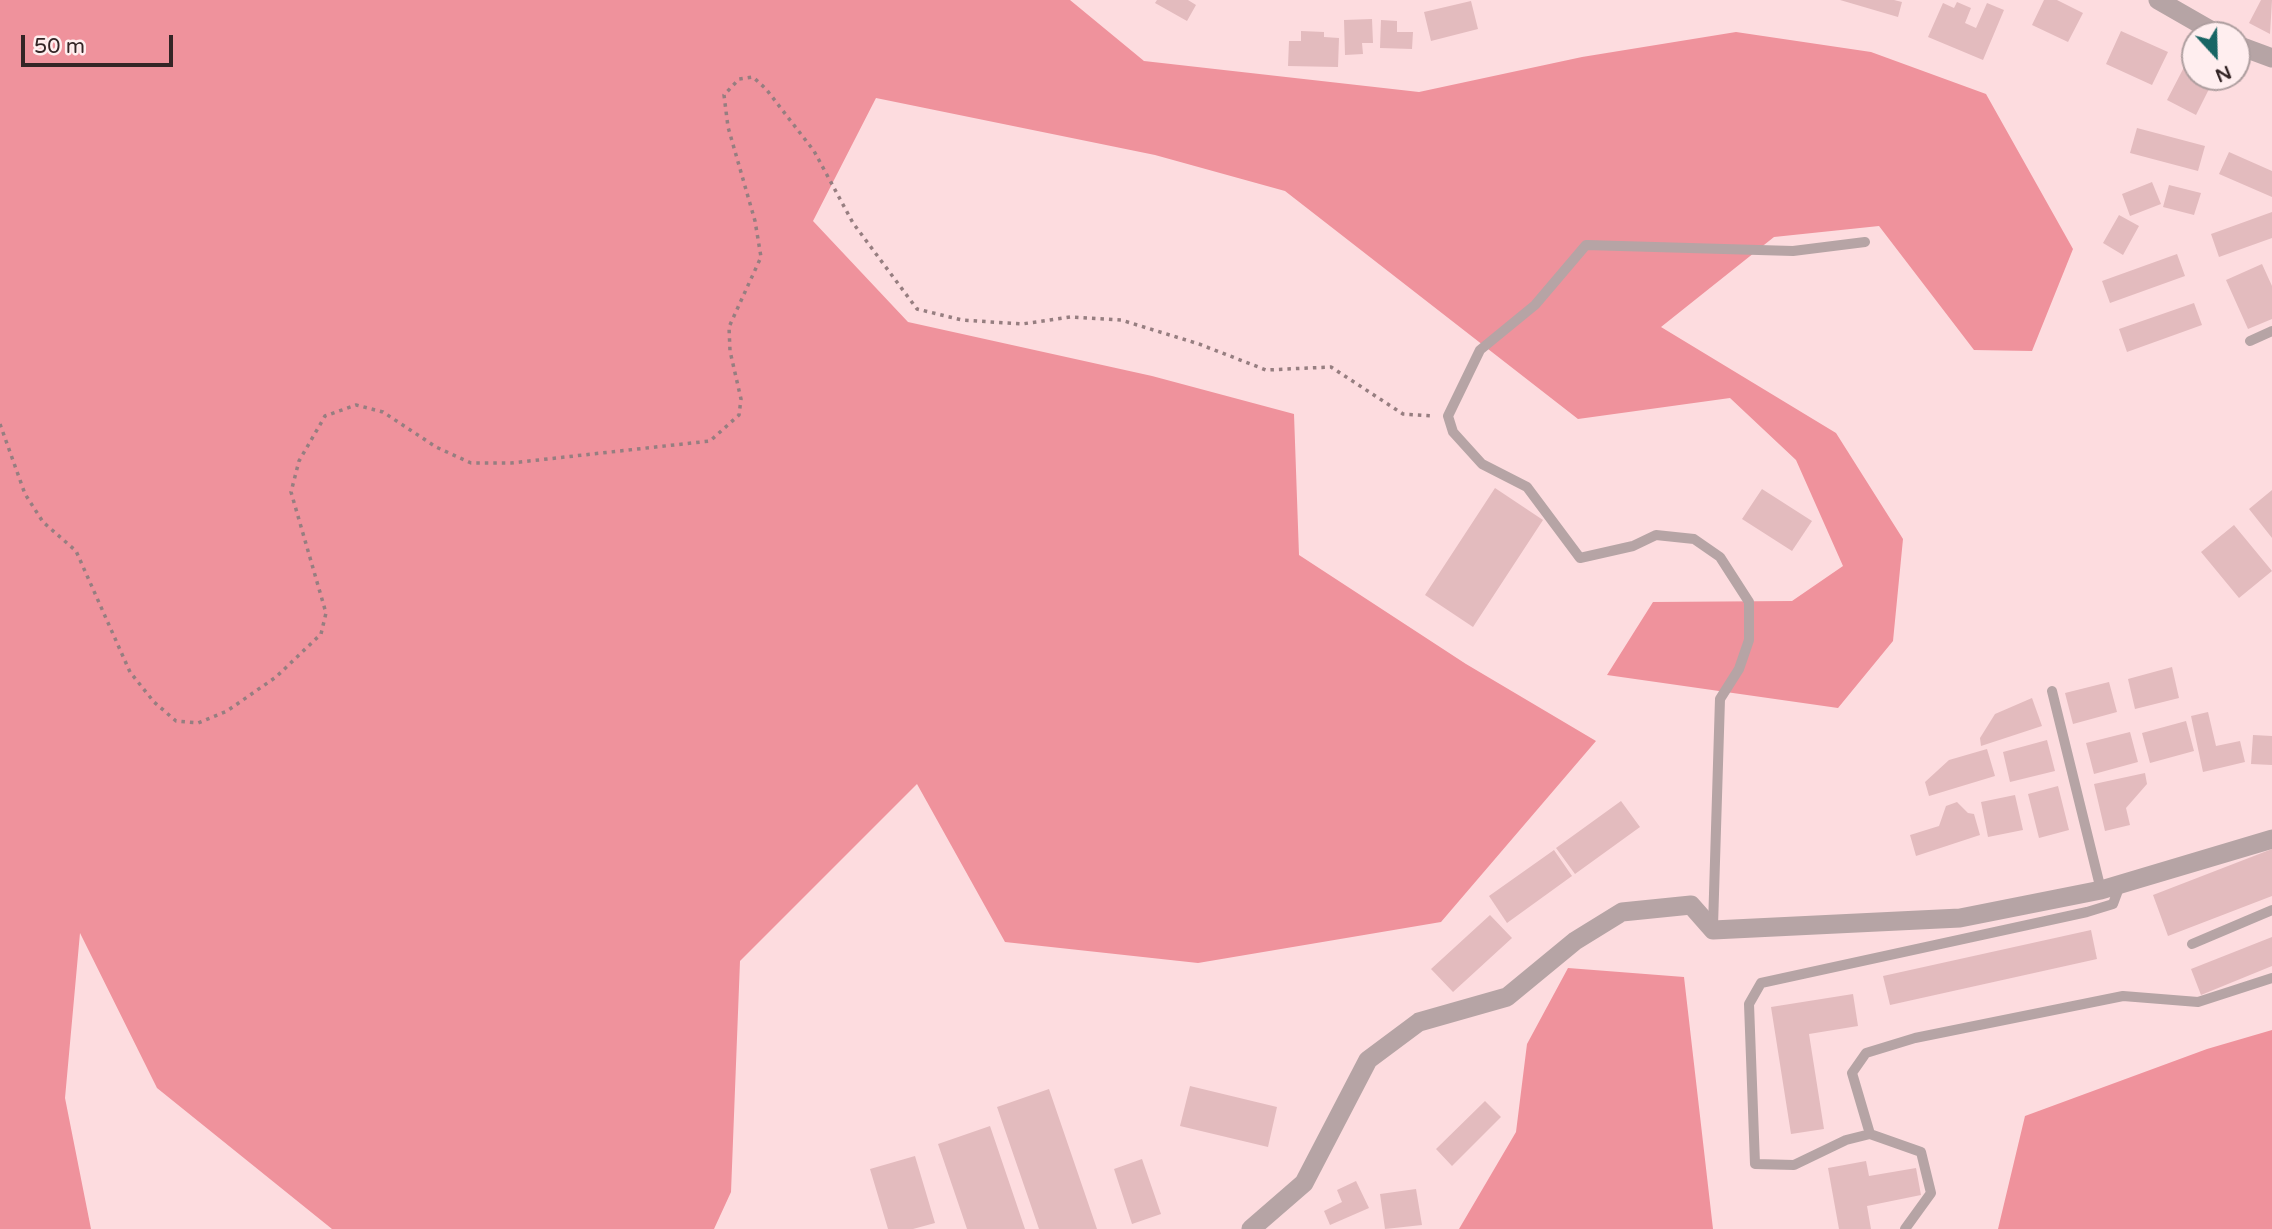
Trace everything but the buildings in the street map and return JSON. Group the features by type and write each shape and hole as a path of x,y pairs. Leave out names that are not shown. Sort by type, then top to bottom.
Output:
{"street":[{"path":"2158,0 2195,21"},
{"path":"2251,50 2272,58"},
{"path":"1251,1229 1304,1184 1368,1060 1419,1022 1507,997 1575,941 1622,912 1691,905 1713,930 1961,918 2111,887 2272,839"}],"lane":[{"path":"1713,930 1720,699 1740,669 1749,640 1749,602 1720,557 1694,539 1656,535 1633,545 1580,558 1527,487 1482,464 1453,432 1448,416 1479,350 1535,305 1586,245 1793,251 1865,242"},
{"path":"2250,341 2272,331"},
{"path":"1905,1229 1931,1193 1921,1152 1870,1135 1846,1140 1794,1166 1755,1164 1749,1004 1761,983 2087,912 2113,904 2111,887 2052,691"},
{"path":"2192,944 2272,911"},
{"path":"1870,1135 1852,1073 1866,1053 1914,1038 2123,996 2198,1002 2272,978"}],"path":[{"path":"0,425 25,494 43,522 76,551 130,671 146,692 176,721 198,723 227,710 276,677 321,634 326,613 290,492 299,461 325,416 356,405 383,412 436,447 471,463 511,464 710,441 739,415 741,399 730,351 729,327 761,257 755,222 728,127 724,95 739,79 753,77 766,89 814,151 853,223 917,309 962,320 1022,324 1070,317 1121,320 1199,344 1266,370 1331,368 1403,414 1448,416"}],"shaded area":[{"path":"0,0 1070,0 1144,61 1419,92 1582,57 1736,32 1871,52 1986,94 2073,249 2032,351 1974,350 1879,226 1774,237 1661,327 1836,433 1903,539 1893,641 1838,708 1607,675 1653,602 1792,601 1843,566 1796,460 1730,398 1578,419 1285,191 1155,155 876,98 813,221 908,322 1152,376 1294,414 1299,555 1466,664 1596,741 1441,922 1198,963 1005,942 917,784 740,961 731,1192 714,1229 332,1229 157,1088 80,933 65,1098 91,1229 0,1229"},
{"path":"1568,968 1684,977 1713,1229 1459,1229 1516,1132 1527,1044"},
{"path":"2272,1030 2272,1229 1998,1229 2025,1116 2207,1049"}]}
